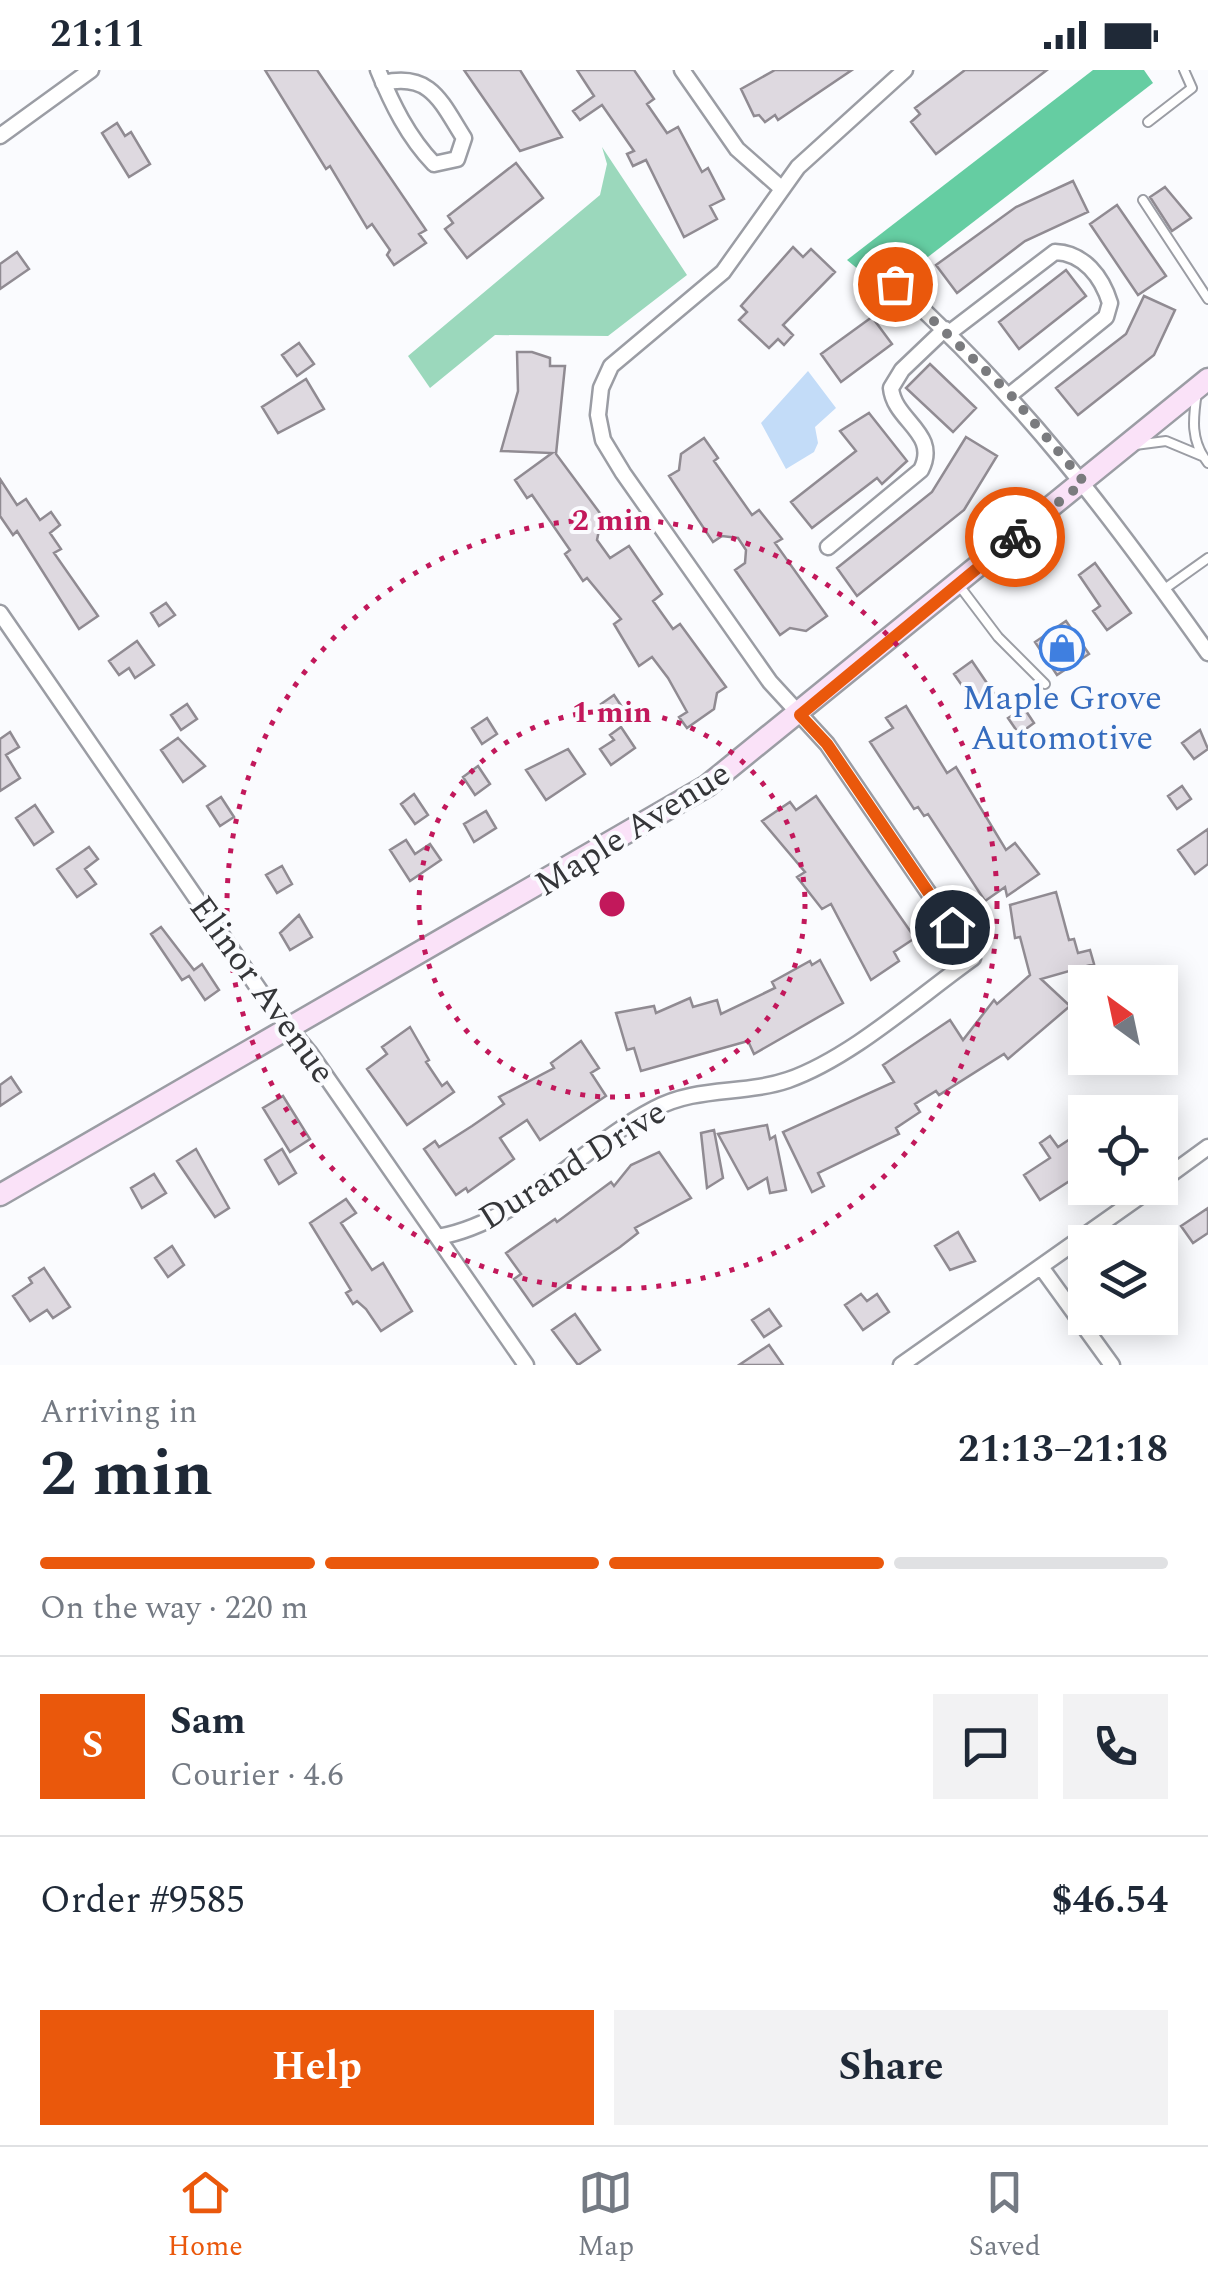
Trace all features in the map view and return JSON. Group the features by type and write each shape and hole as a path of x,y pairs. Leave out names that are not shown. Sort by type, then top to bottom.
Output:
{"main road":[{"name":"Maple Avenue","path":"0,1195 668,811 800,715 1203,383"}],"street":[{"path":"0,136 91,70"},
{"path":"682,70 749,162 781,188"},
{"name":"Durand Drive","path":"438,1237 490,1221 658,1106 693,1094 766,1086 816,1068 974,958 827,744 770,682 622,473 603,440 598,414 601,388 619,356 723,272 781,188 819,142 905,70"},
{"path":"381,76 407,77 424,83 464,138 457,159 434,164 381,76"},
{"path":"828,546 921,470 926,460 925,442 893,400 890,388 902,370 947,331 1055,252 1081,260 1096,274 1110,302 1106,318 1010,394"},
{"path":"895,284 1010,394 1084,482 1208,653"},
{"name":"Elinor Avenue","path":"0,613 526,1365"},
{"path":"1178,1169 1208,1147"},
{"path":"900,1365 1128,1205"},
{"path":"1041,1267 1112,1365"}],"lane":[{"path":"1148,122 1192,88 1184,70"},
{"path":"1144,200 1208,299"},
{"path":"1203,383 1192,422 1205,460"},
{"path":"1129,445 1166,442 1205,460"},
{"path":"1163,590 1208,558"},
{"path":"958,584 998,638 1045,684"}],"green space":[{"path":"1093,70 1144,70 1153,83 884,291 847,260"},
{"path":"602,147 687,275 608,336 495,335 430,388 408,356 600,195 607,164"}],"water":[{"path":"808,371 836,408 815,427 818,443 814,452 786,469 761,423"}],"building":[{"path":"265,70 317,70 426,230 419,234 426,243 394,265 387,255 390,250 372,224 367,228 330,166 326,169"},
{"path":"464,70 520,70 562,137 520,151"},
{"path":"577,70 634,70 654,99 647,104 667,133 678,127 702,172 708,168 724,199 710,206 717,219 684,237 646,160 633,166 627,154 634,151 602,105 580,120 573,111 594,96"},
{"path":"775,70 852,70 778,120 775,115 765,122 759,115 754,116 741,89"},
{"path":"965,70 1047,70 936,154 911,122 920,114 915,108"},
{"path":"117,123 125,136 131,132 150,164 129,177 102,133"},
{"path":"516,163 543,198 467,258 445,229 453,223 448,216"},
{"path":"1073,181 1088,212 1025,241 957,293 936,265 1016,207"},
{"path":"1165,187 1191,218 1172,231 1150,197"},
{"path":"1117,205 1166,276 1138,295 1090,224"},
{"path":"793,247 803,257 811,249 835,272 783,325 793,335 784,345 778,339 769,348 739,320 747,312 741,306"},
{"path":"17,252 29,269 0,289 0,264"},
{"path":"1066,270 1086,296 1019,349 999,322"},
{"path":"1144,296 1175,310 1154,355 1078,415 1056,388 1126,334"},
{"path":"872,317 892,344 841,382 821,354"},
{"path":"299,343 314,364 297,376 282,355"},
{"path":"517,352 550,358 550,366 565,366 556,454 608,524 599,530 597,540 610,558 629,546 662,594 653,601 673,629 680,624 726,687 717,693 714,709 687,728 679,717 687,712 668,678 652,657 639,666 614,624 621,619 587,578 583,581 565,554 570,550 532,495 527,498 515,480 552,453 501,451 518,391"},
{"path":"930,364 976,408 953,432 906,388"},
{"path":"306,379 324,409 278,433 262,407"},
{"path":"869,413 907,461 882,484 877,478 812,528 791,502 856,451 840,431"},
{"path":"966,437 997,456 964,510 857,596 837,568 932,492"},
{"path":"704,438 718,458 714,461 752,515 759,510 782,539 775,543 827,616 806,631 790,628 780,635 735,570 745,563 746,550 738,538 722,536 713,542 669,476 679,470 681,454"},
{"path":"0,479 17,505 26,499 40,520 51,512 60,525 50,533 61,549 54,553 98,616 79,629 17,531 13,535 0,516"},
{"path":"1095,563 1131,613 1107,630 1093,611 1100,606 1079,575"},
{"path":"166,603 175,615 159,626 151,613"},
{"name":"Maple Grove Automotive","path":"1066,621 1089,654 1057,675 1035,642"},
{"path":"137,641 154,665 135,678 129,668 119,675 109,661"},
{"path":"972,661 995,695 977,707 954,674"},
{"path":"614,695 624,710 611,719 601,704"},
{"path":"187,704 197,719 181,730 171,715"},
{"path":"906,706 947,773 956,767 1006,850 1015,843 1039,874 1007,896 1005,887 985,901 928,814 924,816 918,807 914,809 870,742 893,728 886,718"},
{"path":"1024,708 1034,723 1019,734 1008,718"},
{"path":"487,718 497,734 482,744 472,728"},
{"path":"621,727 635,748 611,765 600,749 614,740 610,735"},
{"path":"1200,730 1208,749 1194,759 1182,743"},
{"path":"10,732 19,747 6,755 20,778 0,791 0,739"},
{"path":"178,738 205,766 183,782 161,750"},
{"path":"568,749 585,774 546,800 526,770"},
{"path":"478,766 490,784 475,795 463,777"},
{"path":"1182,786 1191,799 1177,809 1168,796"},
{"path":"414,794 428,815 415,824 401,804"},
{"path":"816,796 915,938 894,952 899,961 871,980 831,904 822,909 797,877 805,872 762,821 790,802 796,810"},
{"path":"221,797 234,817 220,826 207,806"},
{"path":"35,805 53,832 34,845 16,818"},
{"path":"486,811 496,828 474,842 464,824"},
{"path":"1208,829 1208,864 1195,874 1178,850"},
{"path":"406,840 415,854 430,844 441,860 410,881 390,850"},
{"path":"89,847 98,859 85,869 96,884 77,897 57,869"},
{"path":"282,866 292,884 277,893 266,875"},
{"path":"1056,892 1069,940 1074,939 1078,953 1090,950 1094,964 1068,965 1068,971 1041,979 1068,1008 1008,1059 1004,1054 939,1095 936,1091 915,1104 920,1112 896,1128 899,1134 818,1173 824,1186 812,1192 783,1132 894,1082 883,1065 950,1020 963,1040 994,1000 997,1004 1030,975 1020,937 1015,938 1010,905"},
{"path":"299,915 312,937 290,950 280,933"},
{"path":"161,927 194,970 202,964 219,990 205,1000 189,976 182,980 151,934"},
{"path":"820,960 843,1003 754,1054 748,1041 641,1071 634,1048 627,1050 616,1013 654,1006 656,1013 690,998 693,1007 717,1000 721,1014 775,988 772,982 810,961 812,965"},
{"path":"410,1027 442,1086 447,1082 454,1092 407,1125 367,1069 387,1054 382,1047"},
{"path":"581,1041 599,1068 591,1073 606,1096 540,1140 527,1120 500,1138 514,1159 468,1192 466,1188 456,1195 424,1149 435,1141 439,1147 504,1104 499,1097 554,1068 551,1063"},
{"path":"11,1077 21,1092 0,1106 0,1085"},
{"path":"283,1096 310,1139 290,1152 263,1108"},
{"path":"767,1125 770,1139 775,1136 786,1190 770,1193 767,1178 748,1189 718,1134"},
{"path":"714,1130 723,1178 707,1188 701,1133"},
{"path":"1050,1136 1058,1147 1068,1140 1068,1182 1040,1200 1024,1175 1050,1158 1040,1143"},
{"path":"196,1149 229,1208 215,1217 177,1161"},
{"path":"282,1149 296,1173 279,1184 265,1160"},
{"path":"659,1152 691,1198 635,1228 638,1233 620,1247 533,1306 514,1279 521,1274 506,1253 611,1182 614,1186 631,1165"},
{"path":"154,1174 166,1193 142,1208 131,1188"},
{"path":"346,1199 356,1213 341,1223 372,1270 383,1263 412,1311 381,1331 366,1309 357,1301 353,1304 346,1293 351,1290 310,1223"},
{"path":"1208,1208 1208,1233 1193,1243 1181,1226"},
{"path":"958,1232 975,1261 950,1270 935,1246"},
{"path":"172,1246 184,1265 168,1277 155,1258"},
{"path":"44,1268 70,1307 53,1318 47,1310 30,1321 13,1296 32,1283 29,1278"},
{"path":"861,1294 867,1301 877,1294 889,1312 863,1330 845,1305"},
{"path":"769,1309 781,1326 764,1337 752,1320"},
{"path":"575,1314 600,1350 578,1365 552,1330"},
{"path":"769,1345 783,1365 739,1365"}],"way so far":[{"path":"895,284 1010,394 1084,482 1015,537"}],"place":[{"name":"Maple Grove Automotive","path":"1062,648"}],"route":[{"path":"952,927 827,744 800,715 1015,537"}]}
